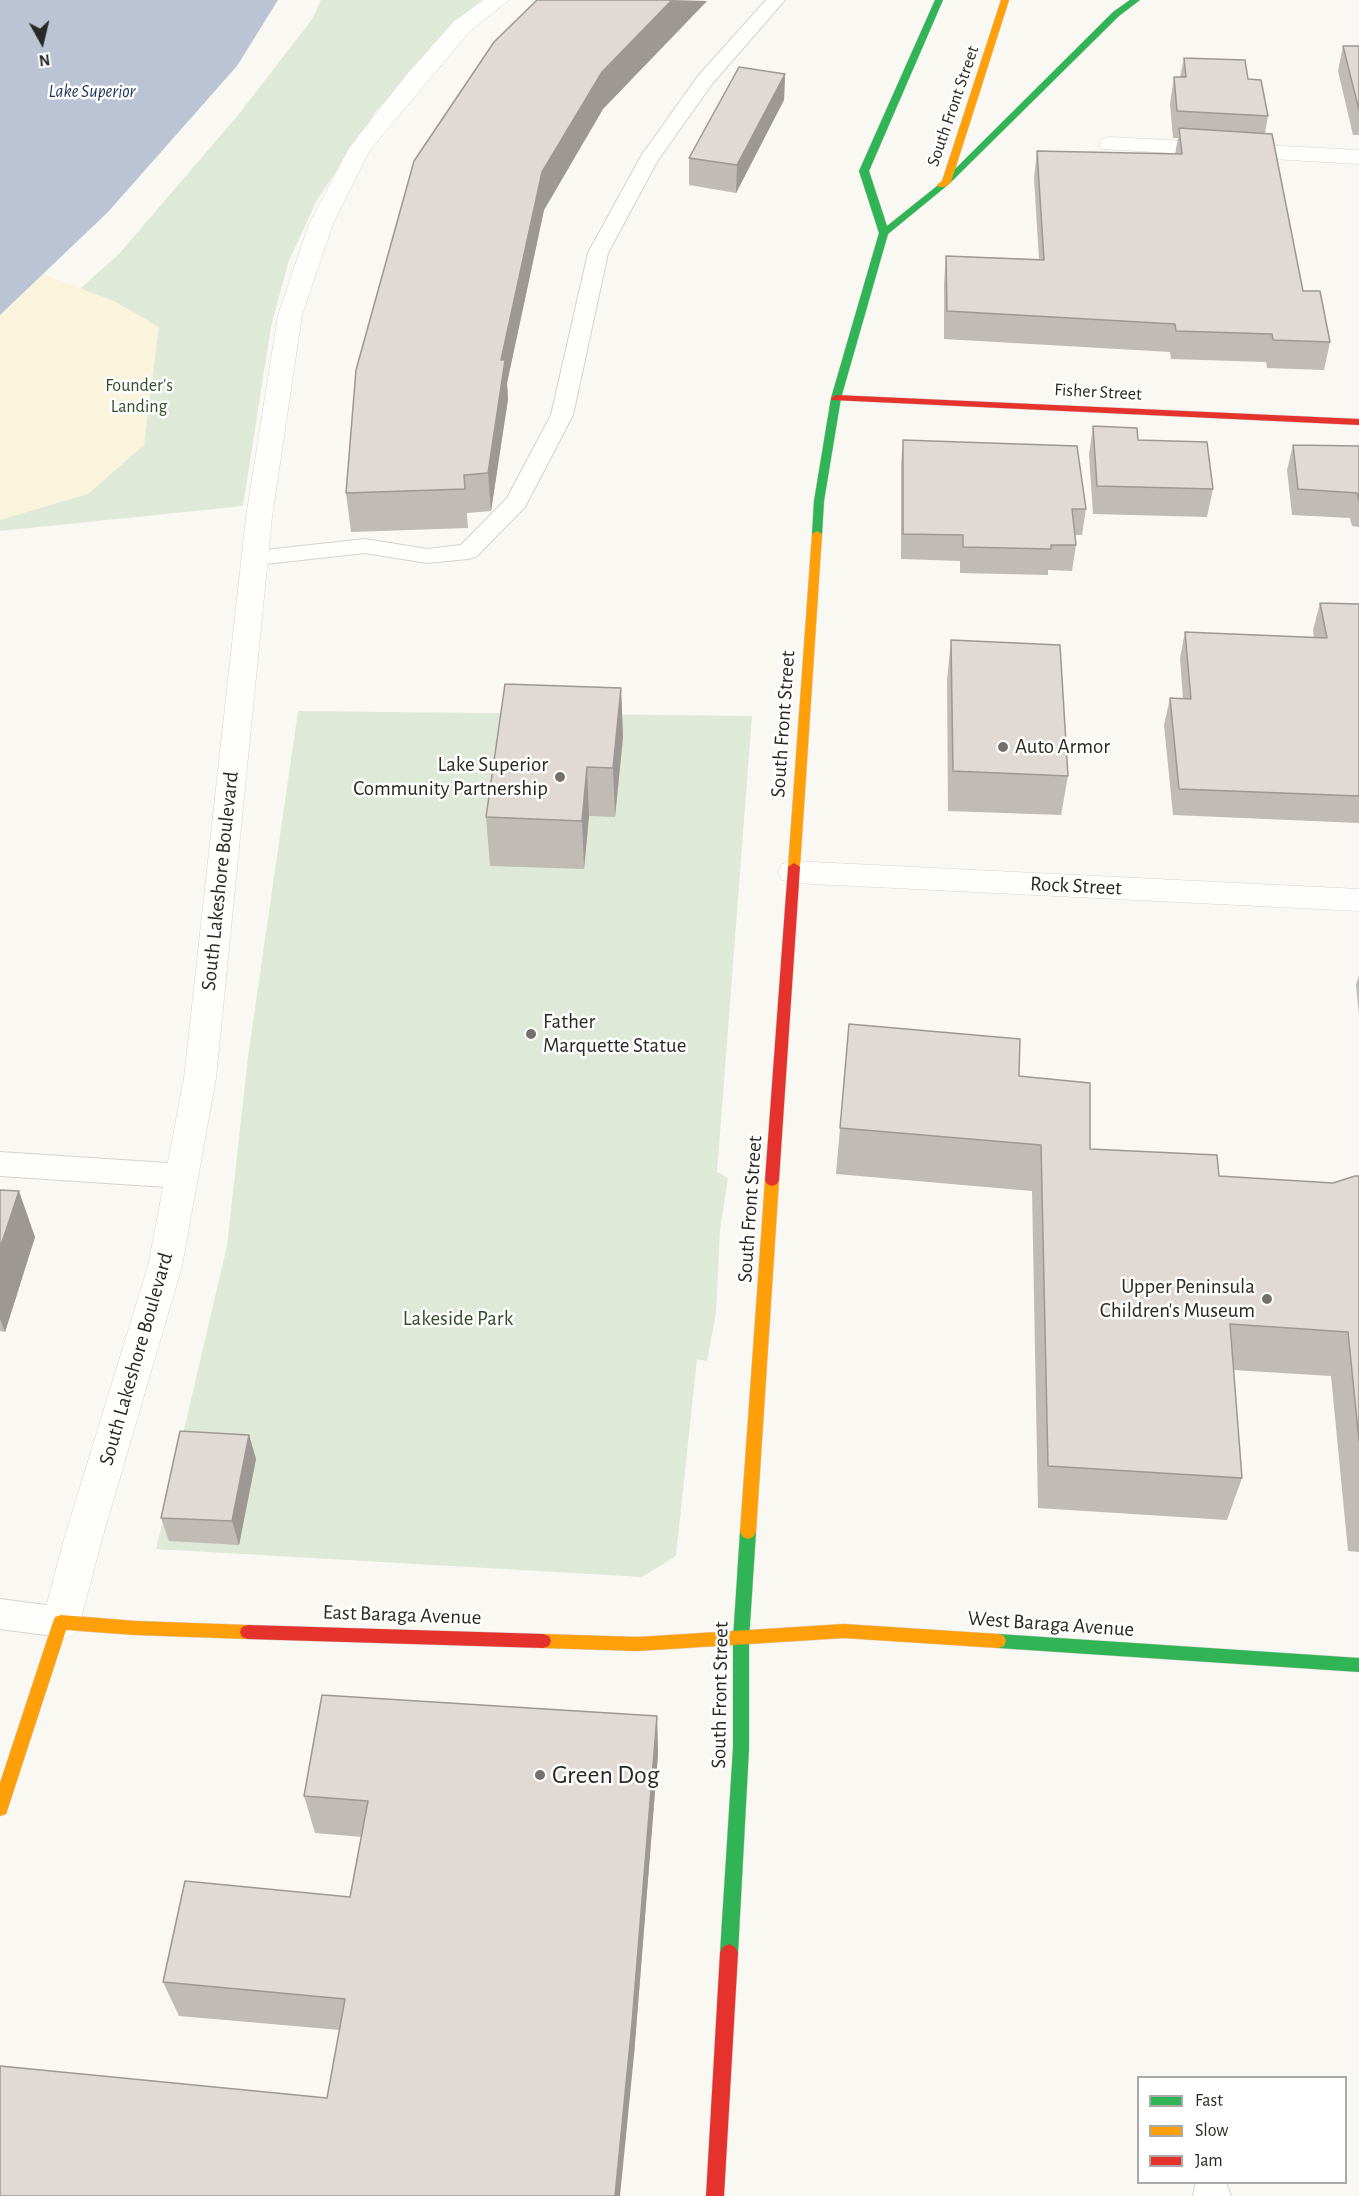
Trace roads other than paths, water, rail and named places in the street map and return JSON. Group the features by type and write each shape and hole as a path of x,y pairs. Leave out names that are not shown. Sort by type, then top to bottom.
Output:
{"main road":[{"path":"884,232 864,171 939,0"},
{"name":"South Front Street","path":"715,2196 741,1748 741,1639 819,501 836,398 884,232 946,182 1005,0"},
{"path":"946,182 1095,34 1136,0"},
{"name":"Fisher Street","path":"836,398 1359,422"},
{"name":"East Baraga Avenue","path":"61,1622 148,1628 638,1644 741,1639"},
{"name":"South Lakeshore Boulevard","path":"0,1808 61,1622"},
{"name":"West Baraga Avenue","path":"741,1639 844,1631 1359,1665"}],"street":[{"name":"South Lakeshore Boulevard","path":"61,1622 165,1266 200,1078 259,517 290,315 321,224 368,139 415,79 462,27 498,0"},
{"path":"1110,144 1359,157"},
{"name":"Rock Street","path":"793,872 1359,900"}],"lane":[{"path":"256,558 365,546 427,556 468,552 517,502 562,415 598,253 648,160 705,80 776,0"},
{"path":"0,1164 182,1176"},
{"path":"0,1614 61,1622"}],"water":[{"name":"Lake Superior","path":"0,0 278,0 237,66 108,212 0,315"}],"place":[{"name":"Auto Armor","path":"1003,747"},
{"name":"Lake Superior Community Partnership","path":"560,777"},
{"name":"Father Marquette Statue","path":"531,1034"},
{"name":"Upper Peninsula Children's Museum","path":"1267,1299"},
{"name":"Green Dog","path":"540,1775"}],"park label":[{"name":"Founder's Landing","path":"139,396"},
{"name":"Lakeside Park","path":"458,1319"}]}
